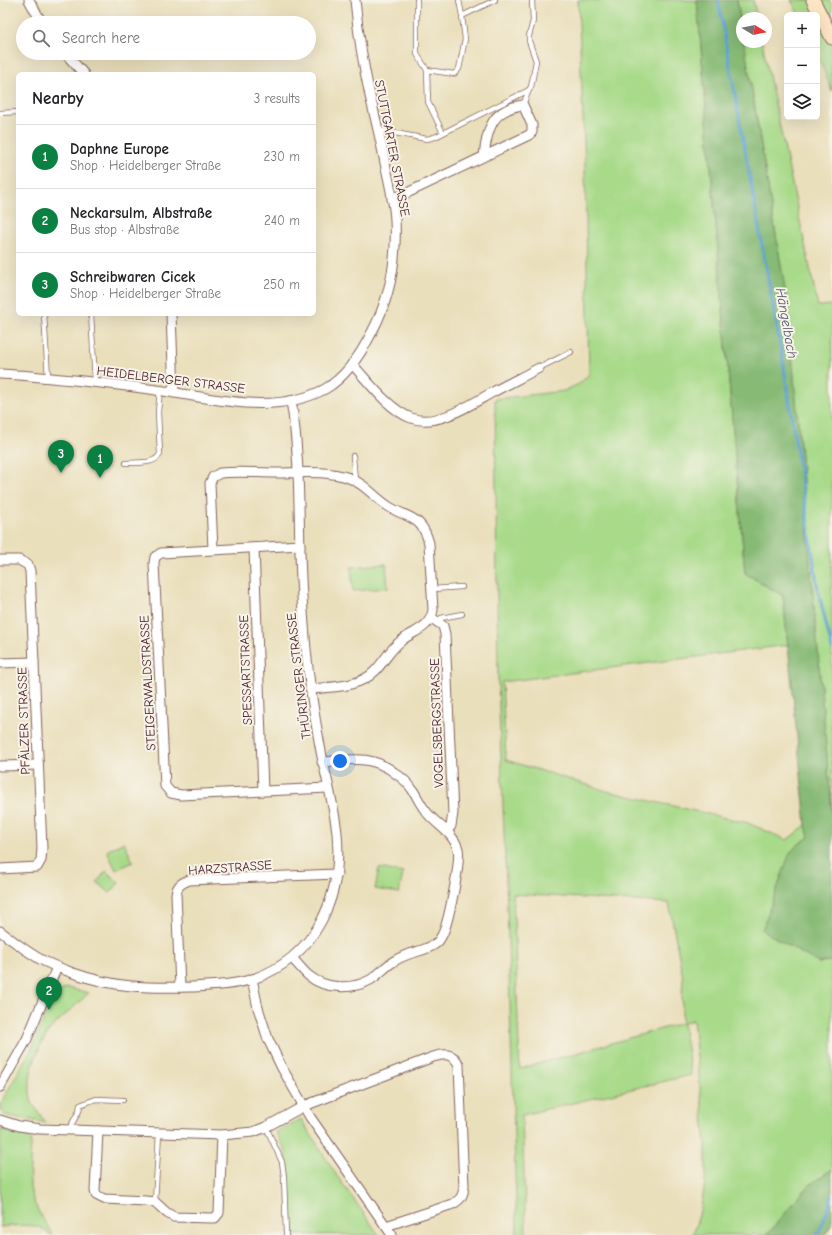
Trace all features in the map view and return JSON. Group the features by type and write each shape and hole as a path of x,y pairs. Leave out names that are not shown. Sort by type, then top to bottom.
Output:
{"main road":[{"path":"813,0 832,38"}],"street":[{"path":"29,0 38,16"},
{"name":"STUTTGARTER STRASSE","path":"292,401 326,388 343,375 368,342 381,316 388,295 395,248 395,220 392,199 362,57 355,0"},
{"path":"71,60 82,72"},
{"path":"392,199 408,193 484,156 536,134 523,105 515,106 500,113 493,119 485,142 484,156"},
{"path":"171,316 174,393"},
{"path":"352,364 386,401 400,412 411,418 430,420 461,410 539,368"},
{"name":"HEIDELBERGER STRASSE","path":"0,374 48,377 160,390 206,398 248,402 292,401"},
{"name":"THÜRINGER STRASSE","path":"0,931 26,951 57,967 85,977 112,984 139,987 180,987 232,983 252,979 292,958 310,939 323,918 332,898 337,874 337,834 322,762 310,689 301,580 298,473 292,401"},
{"path":"213,549 210,482 217,474 226,472 340,475 362,484 390,508 415,519 422,525 427,533 429,543 433,610 435,620 421,630 402,639 374,673 365,678 351,684 310,689"},
{"name":"STEIGERWALDSTRASSE","path":"300,545 161,553 154,561 165,786 170,793 181,795 328,788"},
{"name":"SPESSARTSTRASSE","path":"254,548 263,791"},
{"name":"PFÄLZER STRASSE","path":"0,560 19,560 28,565 30,571 42,848 41,860 37,867 0,868"},
{"name":"VOGELSBERGSTRASSE","path":"435,620 443,626 445,634 453,813 451,826 448,832"},
{"path":"0,664 34,662"},
{"path":"292,958 310,976 318,981 333,986 347,986 369,981 389,963 401,956 435,944 441,937 445,928 458,862 458,849 454,840 448,832 433,821 412,789 401,777 386,766 375,761 363,760 322,762"},
{"path":"0,766 38,765"},
{"name":"HARZSTRASSE","path":"180,987 176,894 177,889 184,882 189,880 337,874"},
{"path":"0,1087 27,1039 57,967"},
{"path":"252,979 258,1008 268,1039 282,1068 310,1117 392,1235"},
{"path":"0,1120 19,1126 40,1129 222,1135 253,1132 266,1127 304,1106 433,1057 447,1055 456,1059 458,1065 463,1179 462,1197 453,1204 386,1226"},
{"path":"98,1131 94,1185 96,1195 104,1199 146,1200 155,1202 174,1217 211,1218 217,1216 219,1213 222,1135"}],"lane":[{"path":"416,0 417,54 427,70 428,102 443,133"},
{"path":"427,70 454,74 457,72 465,39 459,0"},
{"path":"462,16 494,0"},
{"path":"523,105 531,87 536,61 529,41 533,21 532,0"},
{"path":"378,130 427,139 435,137 529,90"},
{"path":"0,113 16,112"},
{"path":"44,316 48,377"},
{"path":"91,316 95,383"},
{"path":"539,368 570,352"},
{"path":"126,463 152,461 159,457 158,412 160,390"},
{"path":"353,456 355,481"},
{"path":"432,589 462,587"},
{"path":"435,620 462,614"},
{"path":"68,1129 80,1105 96,1099 123,1100"},
{"path":"266,1127 282,1162 286,1235"},
{"path":"155,1202 159,1133"}],"green space":[{"path":"578,0 697,0 745,573 783,596 788,645 502,682 506,760 607,791 748,823 787,840 806,825 809,837 795,847 769,910 818,963 832,961 832,1169 806,1188 767,1235 693,1235 701,1208 706,1176 706,1144 693,1020 683,1023 691,1075 522,1115 526,1235 517,1235 507,906 498,682 495,399 564,391 579,384 589,374 585,166","holes":["513,894 669,903 683,978 682,1023 520,1069"]},
{"path":"697,0 737,0 739,12 736,12 736,48 745,48 788,308 832,814 832,961 818,963 762,930 789,855 795,847 809,837 806,825 783,596 745,573"},
{"path":"737,0 753,0 756,12 739,12"},
{"path":"791,0 829,0 832,5 832,91 820,61 820,12 797,12"},
{"path":"745,48 763,48 818,306 832,305 832,814 788,308"},
{"path":"386,564 388,588 353,591 351,567"},
{"path":"124,842 133,862 116,870 107,851"},
{"path":"379,868 403,873 399,893 375,889"},
{"path":"106,871 119,883 110,893 97,882"},
{"path":"68,988 89,993 50,1029 40,1046 32,1067 30,1078 32,1103 46,1123 3,1114 1,1109 2,1101 32,1048 48,1007 50,1008 58,993"},
{"path":"301,1119 337,1176 379,1235 290,1235 285,1149 276,1132"},
{"path":"0,1130 26,1136 31,1140 31,1193 37,1208 52,1235 35,1226 0,1227"},
{"path":"832,1169 832,1224 825,1235 767,1235 806,1188"}],"waterway":[{"name":"Hängelbach","path":"718,0 784,367 818,590 832,649"},
{"name":"Hängelbach","path":"817,1235 823,1223 832,1196"}],"place":[{"name":"Schreibwaren Cicek","path":"61,473"},
{"name":"Daphne Europe","path":"100,478"},
{"name":"Neckarsulm, Albstraße","path":"49,1010"}]}
